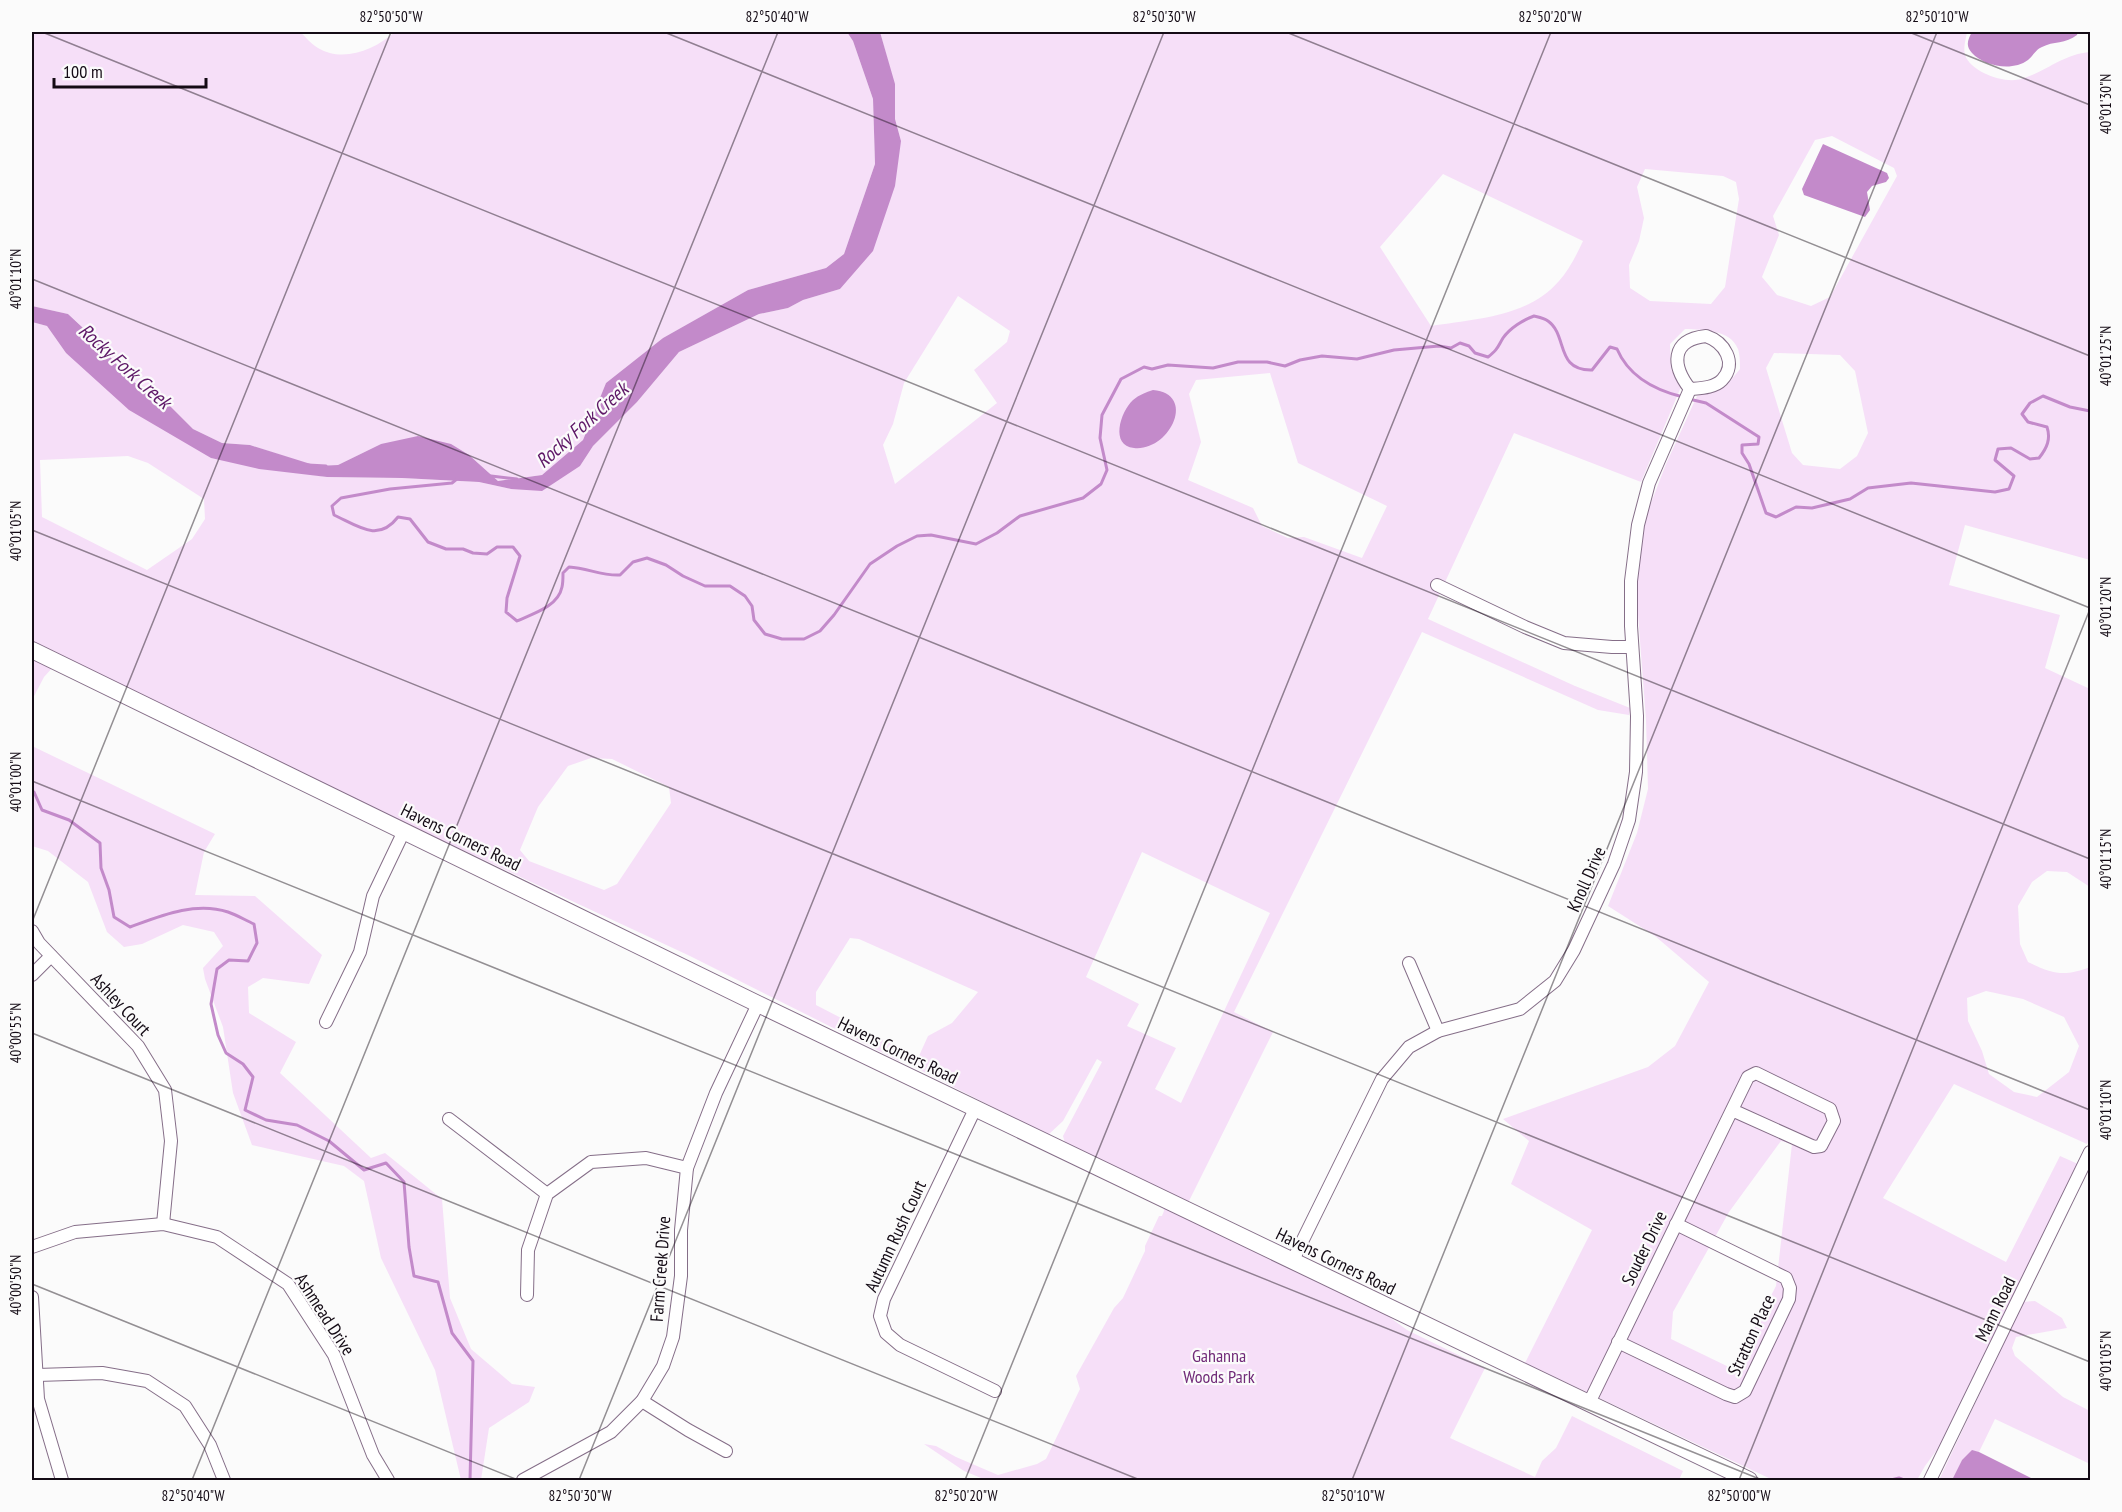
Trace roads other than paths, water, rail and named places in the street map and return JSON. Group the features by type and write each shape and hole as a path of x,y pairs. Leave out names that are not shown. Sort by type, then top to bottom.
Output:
{"main road":[{"name":"Havens Corners Road","path":"32,650 975,1109 1749,1480"},
{"path":"1710,1480 1717,1465"}],"street":[{"path":"1706,336 1716,339 1724,347 1729,358 1728,370 1721,381 1707,388 1690,389 1680,376 1676,359 1683,345 1695,337 1706,336"},
{"name":"Knoll Drive","path":"1292,1262 1382,1079 1409,1047 1438,1031 1520,1009 1555,981 1574,950 1614,864 1629,820 1636,772 1637,716 1632,647 1631,581 1638,525 1649,483 1690,389"},
{"path":"1437,585 1564,643 1632,647"},
{"path":"326,1022 360,952 373,896 404,831"},
{"name":"Ashley Court","path":"32,931 39,943 138,1046 165,1090 171,1141 163,1224"},
{"path":"32,975 51,956"},
{"path":"1409,963 1438,1031"},
{"name":"Farm Creek Drive","path":"523,1480 611,1432 642,1401 663,1366 673,1337 681,1276 681,1230 687,1168 716,1093 758,1004"},
{"name":"Souder Drive","path":"1588,1403 1748,1077 1756,1073 1830,1109 1834,1121 1821,1146 1814,1148 1732,1110"},
{"name":"Autumn Rush Court","path":"975,1109 884,1299 880,1317 886,1333 900,1345 995,1391"},
{"path":"449,1119 548,1194"},
{"name":"Mann Road","path":"1930,1480 2091,1152"},
{"path":"527,1295 528,1250 548,1194 591,1162 646,1158 687,1168"},
{"name":"Ashmead Drive","path":"32,1247 75,1232 163,1224 217,1237 288,1284 334,1355 373,1455 388,1480"},
{"name":"Stratton Place","path":"1618,1342 1736,1397 1745,1391 1750,1381 1789,1299 1790,1288 1786,1278 1676,1224"},
{"path":"32,1297 38,1399 62,1480"},
{"path":"37,1375 102,1373 147,1381 185,1406 210,1444 224,1480"},
{"path":"642,1401 726,1451"}],"waterway":[{"path":"458,478 452,483 390,489 341,498 332,506 334,515 367,530 375,531 390,525 398,517 410,519 428,542 446,549 463,549 473,553 487,554 497,547 513,547 520,556 507,598 506,612 517,621 544,609 555,600 560,594 563,573 569,567 620,575 633,562 647,558 666,565 705,586 730,586 745,596 752,606 754,620 765,634 782,639 804,639 820,631 870,564 897,546 917,536 931,535 976,544 997,533 1020,516 1083,498 1101,484 1107,470 1100,438 1102,415 1121,379 1144,367 1152,369 1168,365 1213,368 1238,362 1267,362 1285,366 1300,360 1322,356 1357,359 1394,350 1439,346 1451,348 1460,343 1469,346 1475,353 1488,357 1496,350 1509,331 1534,316 1546,320 1554,327 1567,359 1572,365 1580,369 1592,370 1610,347 1617,349 1628,367 1644,381 1683,397"},
{"path":"1689,399 1706,403 1759,437 1758,444 1742,445 1742,453 1749,464 1766,513 1776,517 1796,507 1812,508 1850,499 1868,488 1911,483 1995,492 2009,489 2014,476 1995,460 1998,449 2011,448 2030,459 2039,458 2049,436 2047,427 2028,422 2022,414 2030,403 2043,396 2070,407 2090,411"},
{"name":"Rocky Fork Creek","path":"308,465 326,466"},
{"name":"Rocky Fork Creek","path":"491,476 517,479"},
{"path":"32,792 42,810 69,820 100,843 101,868 109,890 114,917 130,927 178,911 203,908 228,912 254,924 257,943 248,961 229,960 217,969 211,1004 218,1035 226,1053 243,1064 253,1077 245,1110 266,1120 297,1125 329,1141 364,1170 386,1163 404,1182 409,1247 414,1276 438,1282 452,1333 473,1361 470,1480"},
{"path":"1891,1480 1899,1478 1904,1480"}],"park label":[{"name":"Gahanna Woods Park","path":"1219,1365"}]}
